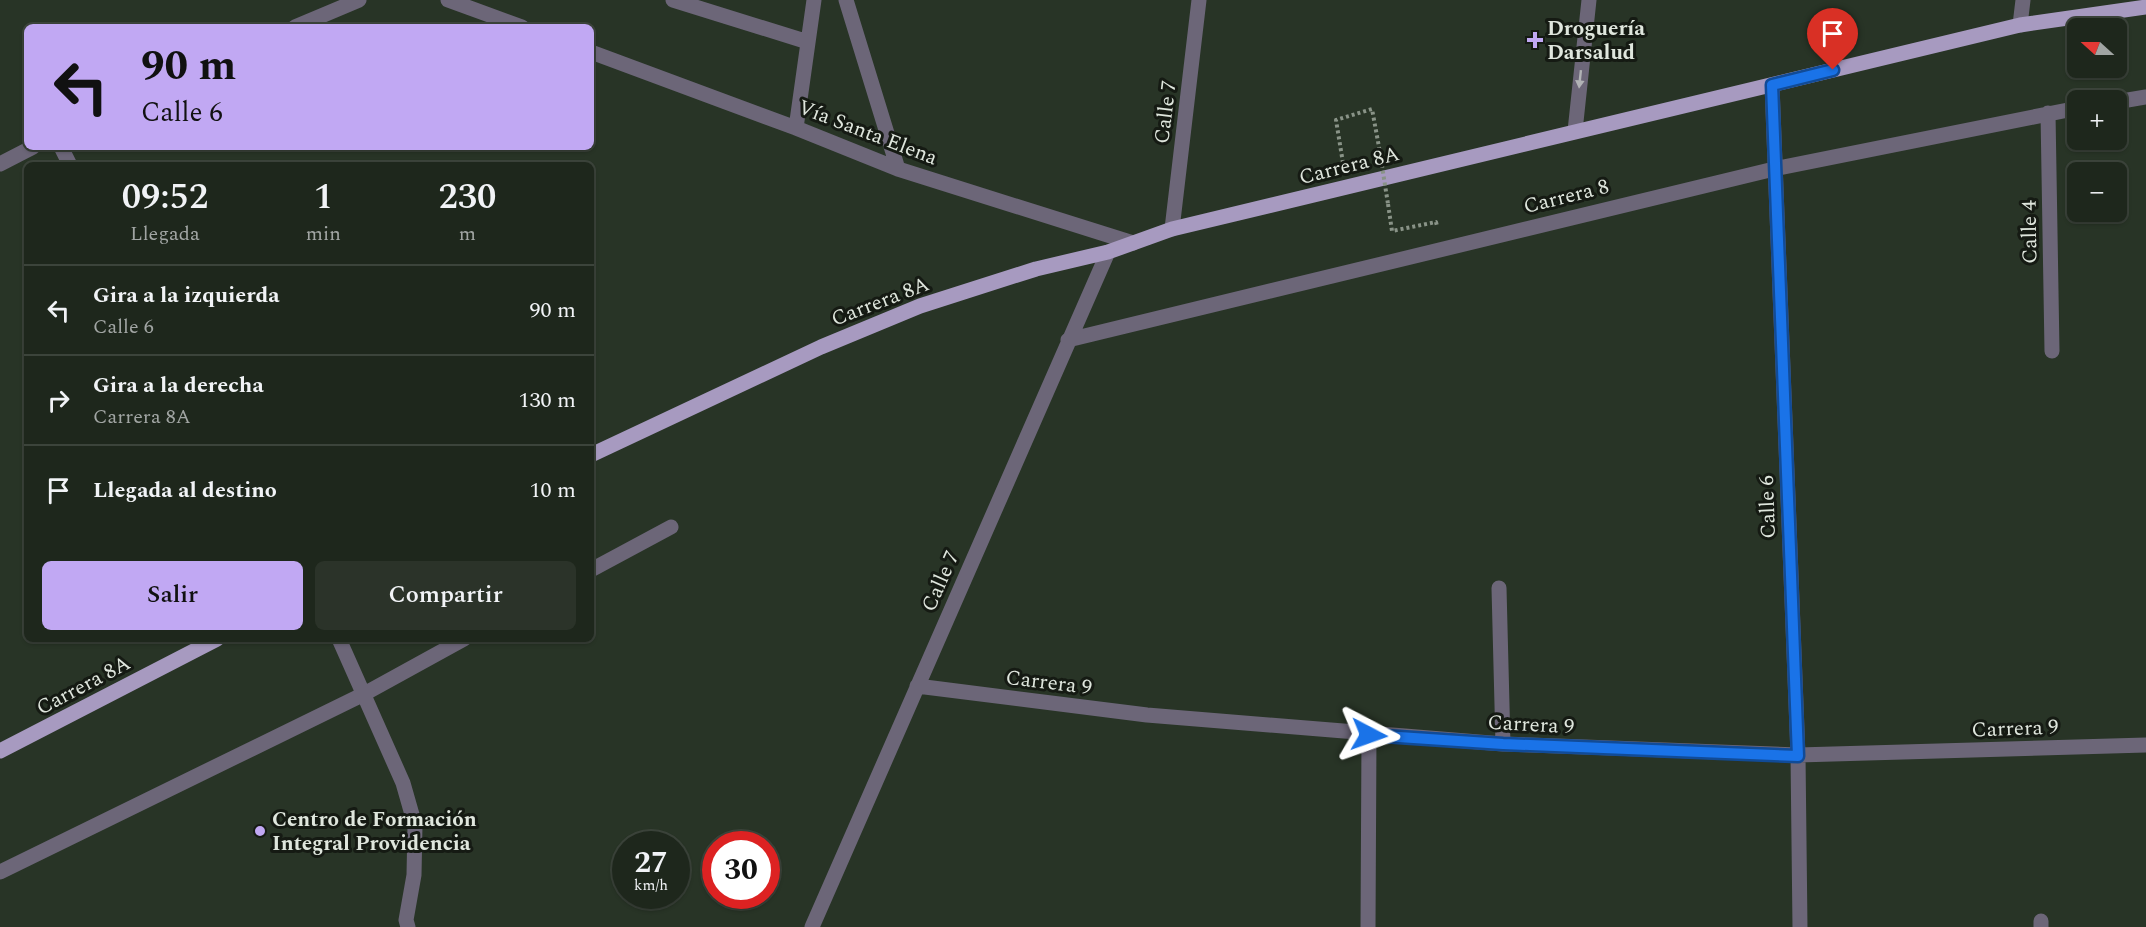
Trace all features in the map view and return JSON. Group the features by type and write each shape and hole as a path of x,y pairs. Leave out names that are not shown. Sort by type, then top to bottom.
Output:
{"main road":[{"name":"Carrera 8A","path":"594,454 821,347 920,306 1036,269 1108,252 1172,229 2020,26 2146,7"},
{"name":"Carrera 8A","path":"0,751 211,642"}],"street":[{"path":"302,24 358,0"},
{"path":"448,0 514,24"},
{"path":"673,0 808,42"},
{"path":"796,128 814,0"},
{"path":"846,0 898,169"},
{"name":"Calle 7","path":"1172,229 1199,0"},
{"path":"1575,131 1588,0"},
{"path":"2020,26 2023,0"},
{"name":"Vía Santa Elena","path":"594,53 796,128 898,169 1132,243"},
{"name":"Calle 6","path":"1772,85 1798,756 1800,927"},
{"path":"2127,100 2146,97"},
{"name":"Carrera 8","path":"1068,340 1774,169 2067,110"},
{"name":"Calle 4","path":"2048,113 2052,351"},
{"path":"0,164 27,150"},
{"name":"Calle 7","path":"812,927 1108,252"},
{"path":"594,568 671,527"},
{"path":"1499,588 1503,744"},
{"path":"340,642 403,783 415,825 414,875 406,920 408,927"},
{"path":"0,872 364,694 459,642"},
{"name":"Carrera 9","path":"917,686 1147,716 1503,744 1798,756 2146,745"},
{"path":"1368,927 1369,735"}],"path":[{"path":"1347,187 1336,120 1372,109 1392,231 1436,222 1442,248"}],"place":[{"name":"Droguería Darsalud","path":"1535,40"},
{"name":"Centro de Formación Integral Providencia","path":"260,831"}],"route":[{"path":"1369,735 1503,744 1798,756 1772,85 1833,70"}]}
